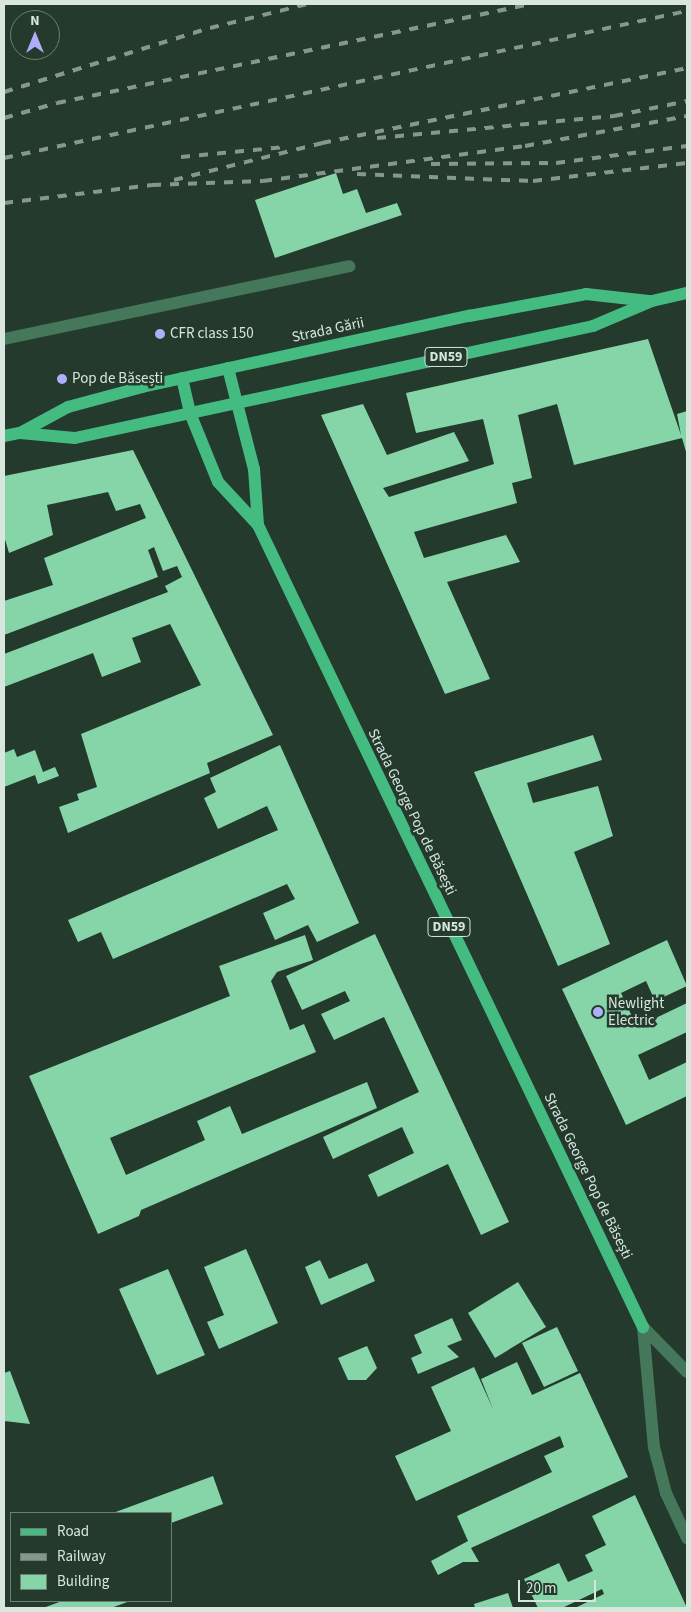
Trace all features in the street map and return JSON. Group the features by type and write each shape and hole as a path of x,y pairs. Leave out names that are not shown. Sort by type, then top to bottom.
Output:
{"main road":[{"name":"Strada Gării","path":"20,433 68,407 228,368 586,294 652,301"},
{"name":"Strada Gării","path":"4,436 20,433 75,438 592,326 652,301 687,294"},
{"name":"Strada George Pop de Băsești","path":"228,368 254,468 258,525"},
{"name":"Strada George Pop de Băsești","path":"182,378 190,413 218,482 258,525 643,1327"}],"street":[{"path":"4,339 349,266"},
{"name":"Strada George Pop de Băsești","path":"643,1327 687,1372"},
{"name":"Strada George Pop de Băsești","path":"643,1327 654,1448 666,1493 687,1538"}],"building":[{"path":"336,173 343,194 357,189 366,213 397,203 402,215 275,258 255,200"},
{"path":"648,339 681,435 677,414 687,411 687,455 682,438 574,465 557,404 518,415 532,478 512,483 517,503 414,532 424,558 506,535 520,562 447,582 490,679 445,694 321,415 363,404 387,455 454,432 469,461 383,488 389,497 494,464 483,419 416,433 406,393"},
{"path":"133,450 273,735 207,763 210,773 68,833 59,807 79,800 77,794 97,787 81,734 201,685 170,624 132,638 141,662 102,677 93,653 4,687 4,654 168,592 165,586 182,577 177,566 163,571 154,547 148,550 158,577 4,635 4,601 53,585 44,558 146,518 140,504 116,511 108,492 47,505 53,535 9,553 4,536 4,476"},
{"path":"593,735 602,760 527,783 533,803 598,786 613,836 574,852 610,944 558,966 474,772"},
{"path":"280,745 359,923 317,942 308,925 275,940 263,913 295,899 287,884 113,959 101,932 78,942 68,920 278,830 267,806 218,829 204,798 216,792 210,778"},
{"path":"14,749 17,757 35,750 43,772 55,767 59,776 38,784 35,775 4,787 4,753"},
{"path":"375,934 509,1222 481,1235 448,1164 378,1197 368,1175 414,1153 402,1127 333,1159 323,1137 419,1092 384,1017 334,1040 321,1014 350,1001 345,991 302,1010 286,976"},
{"path":"305,935 313,960 277,972 271,981 290,1030 304,1024 316,1052 110,1138 126,1175 205,1140 197,1121 230,1106 242,1134 367,1082 377,1108 141,1210 139,1216 98,1234 29,1076 230,996 219,966"},
{"path":"667,940 687,986 655,1001 646,981 621,993 637,1027 687,1003 687,1032 638,1055 649,1080 687,1062 687,1096 626,1125 562,989"},
{"path":"246,1249 278,1323 219,1349 207,1322 224,1315 204,1267"},
{"path":"320,1260 329,1279 367,1263 375,1281 321,1305 305,1267"},
{"path":"168,1269 205,1355 157,1375 119,1289"},
{"path":"518,1282 546,1327 495,1358 468,1313"},
{"path":"452,1318 462,1340 447,1346 459,1357 418,1374 411,1358 422,1353 414,1335"},
{"path":"557,1327 578,1371 544,1387 522,1343"},
{"path":"367,1346 377,1368 366,1380 348,1380 338,1358"},
{"path":"517,1362 532,1395 580,1373 628,1477 471,1548 479,1562 463,1562 438,1575 431,1561 468,1541 457,1516 552,1472 544,1456 564,1447 560,1436 416,1501 395,1456 451,1431 431,1387 474,1367 493,1409 481,1379"},
{"path":"10,1371 30,1424 4,1421 4,1373"},
{"path":"213,1476 223,1504 172,1523 172,1512 116,1512"},
{"path":"635,1495 687,1608 575,1608 604,1594 602,1589 562,1608 538,1608 524,1579 559,1563 568,1582 593,1571 585,1555 606,1545 592,1516"},
{"path":"508,1593 513,1608 475,1608 474,1604"},
{"path":"59,1602 127,1602 111,1608 43,1608"}],"railway":[{"path":"4,92 210,28 308,4"},
{"path":"4,118 57,103 531,4"},
{"path":"4,158 687,11"},
{"path":"174,180 322,143 687,68"},
{"path":"377,138 614,116 687,101"},
{"path":"4,203 152,185 263,181 525,146 687,116"},
{"path":"431,164 556,163 687,146"},
{"path":"181,157 285,147"},
{"path":"357,174 533,181 687,163"}],"place":[{"name":"CFR class 150","path":"160,334"},
{"name":"Pop de Băsești","path":"62,379"},
{"name":"Newlight Electric","path":"598,1012"}]}
